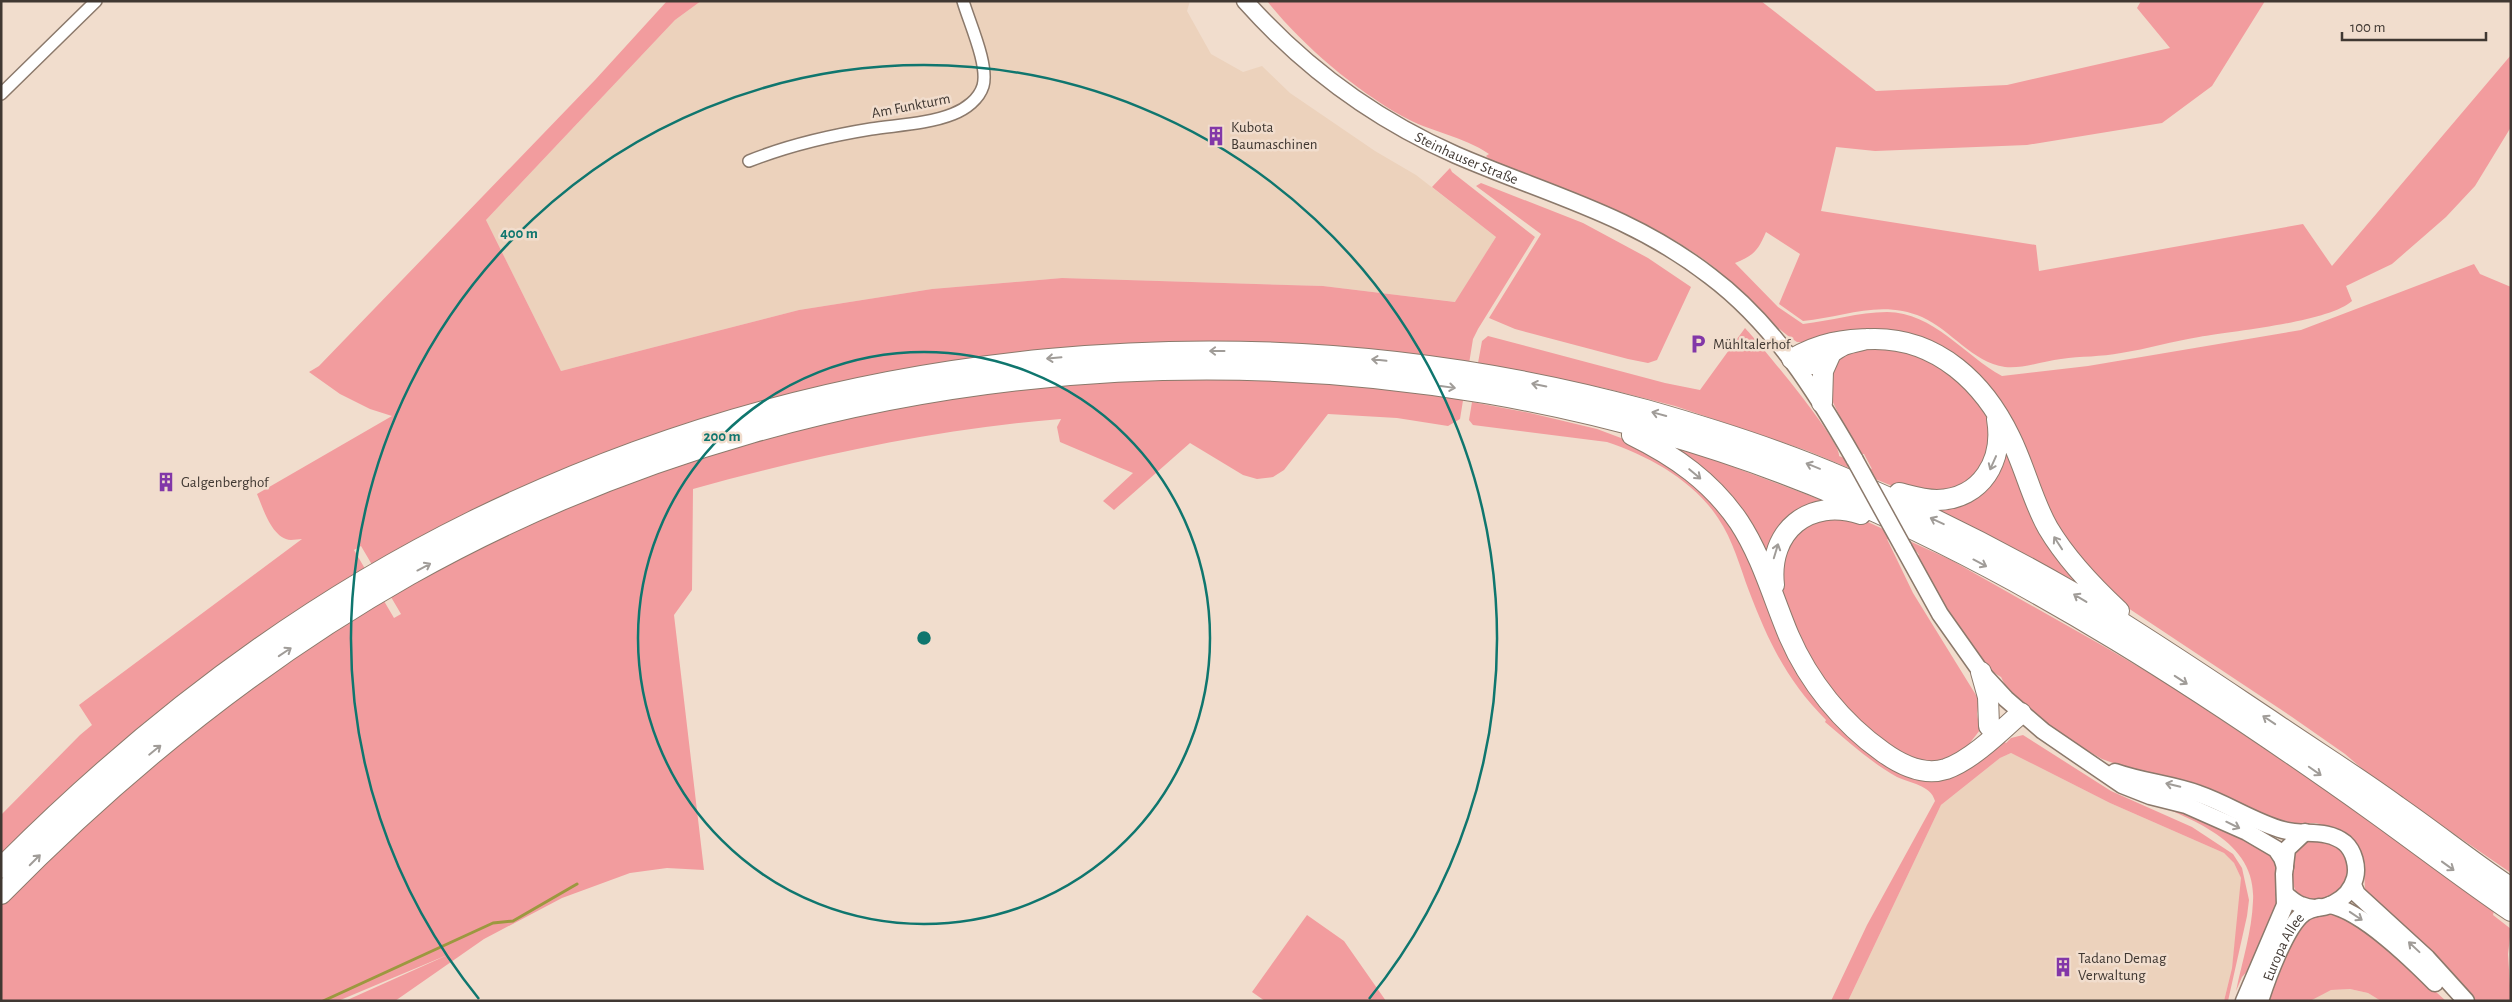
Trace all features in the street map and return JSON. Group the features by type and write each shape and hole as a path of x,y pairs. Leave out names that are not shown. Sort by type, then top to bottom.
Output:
{"highway":[{"path":"1868,339 1844,345 1813,364 1800,364 1792,359 1812,348 1827,343 1852,339 1868,339 1900,341 1933,352 1965,373 1986,397 2010,437 2042,517 2060,547 2094,587 2152,641"},
{"path":"1,868 78,793 185,703 268,641 338,596 401,559 515,501 625,456 732,420 796,402 865,386 971,368 1095,354 1170,350 1234,351 1365,358 1486,374 1587,394 1733,436 1858,484 1953,528 2066,589 2152,641 2396,805 2504,895"},
{"path":"1822,403 1823,371 1831,353"},
{"path":"1,894 88,809 148,755 242,682 346,612 409,575 522,519 635,472 739,436 868,403 1031,377 1168,368 1300,371 1408,381 1515,398 1592,415 1702,445 1842,497 1921,533 2059,606 2186,684 2363,804 2504,895"},
{"path":"1592,415 1666,453 1688,468 1717,495 1750,542 1776,600 1792,642 1814,682 1846,722 1873,745 1900,763 1921,770 1944,769 1968,756 2021,713"},
{"path":"1858,484 1931,500 1953,498 1967,493 1981,483 1994,464 1999,442 1997,416"},
{"path":"1776,600 1773,574 1777,547 1786,532 1805,516 1818,511 1840,510 1855,512 1921,533"},
{"path":"1981,672 1988,697 1989,726"},
{"path":"1968,756 1989,726 2004,712 2021,713"}],"main road":[{"name":"Steinhauser Straße","path":"1245,1 1300,57 1370,110 1455,154 1615,218 1665,244 1712,277 1748,309 1792,359 1822,403 1940,614 1981,672 2021,713 2055,740 2090,763"},
{"path":"2090,763 2130,777 2193,791 2282,830 2326,834 2346,844 2355,864 2353,885 2346,896 2325,906"},
{"path":"2090,763 2132,790 2186,805 2247,832 2276,849 2282,858 2284,867 2285,894 2301,906 2343,908 2359,917 2420,968 2454,1001"},
{"path":"2284,867 2287,849 2305,832"},
{"path":"2353,885 2357,894 2427,958 2466,1001"},
{"name":"Europa Allee","path":"2244,1001 2283,911 2285,894"},
{"name":"Europa Allee","path":"2260,1001 2278,954 2295,923 2306,912 2325,906"}],"street":[{"path":"1,94 96,1"},
{"name":"Am Funkturm","path":"749,160 823,137 937,119 966,108 981,91 984,78 982,64 963,1"}],"shaded area":[{"path":"667,1 701,1 675,20 486,220 561,371 799,310 932,289 1062,278 1323,286 1455,302 1496,237 1432,187 1450,168 1452,172 1535,237 1473,339 1460,419 1448,426 1397,418 1328,414 1284,470 1273,477 1257,479 1243,475 1190,443 1114,510 1103,501 1133,473 1060,442 1057,427 1061,419 968,430 875,445 693,489 692,590 674,615 704,870 667,868 630,873 562,898 484,939 395,1001 345,1001 452,953 338,1001 1,1001 1,815 92,725 79,705 302,539 291,540 284,538 273,529 257,494 392,416 370,409 340,394 309,372 319,366 595,80","holes":["361,546 401,614 394,618 354,550"]},
{"path":"701,1 1190,1 1187,11 1211,54 1243,72 1262,66 1290,93 1375,151 1416,175 1496,237 1456,302 1323,286 1062,278 932,289 799,310 561,371 486,220 675,20"},
{"path":"1267,1 1761,1 1876,91 2007,85 2170,48 2137,8 2141,1 2265,1 2212,86 2162,123 2027,145 1875,151 1836,147 1821,211 2036,245 2039,271 2303,224 2332,266 2511,55 2511,127 2475,186 2446,217 2392,264 2346,286 2352,301 2323,315 2280,325 2189,339 2114,354 2005,367 1982,359 1933,323 1907,312 1877,309 1803,321 1779,304 1800,254 1766,232 1755,251 1735,263 1778,307 1803,324 1866,313 1887,312 1904,314 1934,327 1988,368 2002,376 2088,366 2301,330 2474,264 2480,274 2511,287 2511,873 2373,778 2345,754 2292,717 2119,602 2076,561 2034,486 1938,346 1797,342 1765,316 1736,286 1715,268 1663,234 1606,206 1489,162 1490,160 1486,156 1489,154 1479,148 1402,116 1365,93 1329,65"},
{"path":"1481,183 1583,223 1648,258 1691,287 1657,360 1648,363 1628,359 1515,329 1489,318 1541,234 1476,186"},
{"path":"1745,328 1815,414 1828,432 1839,456 1872,469 1864,454 1858,454 1827,390 1832,362 1849,348 1897,348 1955,372 1992,422 1993,456 1957,493 1897,488 1808,451 1675,406 1604,388 1478,363 1482,341 1488,336 1665,383 1700,390"},
{"path":"1472,402 1597,429 1637,444 1674,463 1734,521 1796,663 1911,775 2000,738 2006,743 2011,738 2023,735 2111,791 2192,827 2233,854 2242,868 2249,900 2228,1001 2224,1001 2232,968 2241,878 2234,863 2224,853 2110,803 2011,753 2000,758 1941,805 1848,1001 1831,1001 1867,925 1935,801 1933,796 1919,785 1887,771 1860,751 1825,722 1826,720 1800,691 1780,660 1764,628 1728,535 1718,518 1696,492 1654,462 1607,442 1473,425 1469,420"},
{"path":"2003,445 2090,591 1931,506 1946,503"},
{"path":"1674,448 1707,457 1824,501 1769,565"},
{"path":"1811,517 1859,518 1951,560 2166,683 2322,787 2494,911 2493,915 2511,929 2508,954 2511,1001 2472,1001 2365,892 2364,864 2360,850 2353,838 2340,830 2316,823 2290,824 2269,818 2235,800 2180,779 2138,772 2102,759 2069,740 2039,718 2007,689 2001,677 1991,671 1949,616 1914,557 1919,555 1917,552 1887,539 1913,593 1979,700 1977,714 1980,730 1962,753 1950,760 1915,762 1854,721 1801,648 1781,600 1782,547"},
{"path":"2011,753 2110,803 2224,853 2234,863 2241,878 2240,904 2232,968 2224,1001 1848,1001 1941,805 2000,758"},
{"path":"2140,795 2237,834 2271,855 2275,863 2277,897 2274,915 2259,944 2253,965 2242,977 2236,991 2249,935 2253,901 2251,879 2243,861 2231,846 2215,833 2196,822 2138,797"},
{"path":"2306,840 2324,841 2332,844 2344,854 2347,860 2347,880 2344,887 2334,896 2303,902 2295,889 2292,869 2295,846"},
{"path":"2340,913 2363,926 2446,1001 2381,1001 2368,993 2350,989 2331,990 2310,1001 2267,1001 2290,941 2304,921 2312,916"},
{"path":"1307,915 1344,941 1386,1001 1265,1001 1252,992"},
{"path":"2350,989 2368,993 2381,1001 2310,1001 2314,997 2331,990"}],"waterway":[{"path":"323,1001 493,923 513,921 577,884"}],"place":[{"name":"Kubota Baumaschinen","path":"1216,136"},
{"name":"Mühltalerhof","path":"1698,344"},
{"name":"Galgenberghof","path":"166,482"},
{"name":"Tadano Demag Verwaltung","path":"2063,967"}]}
